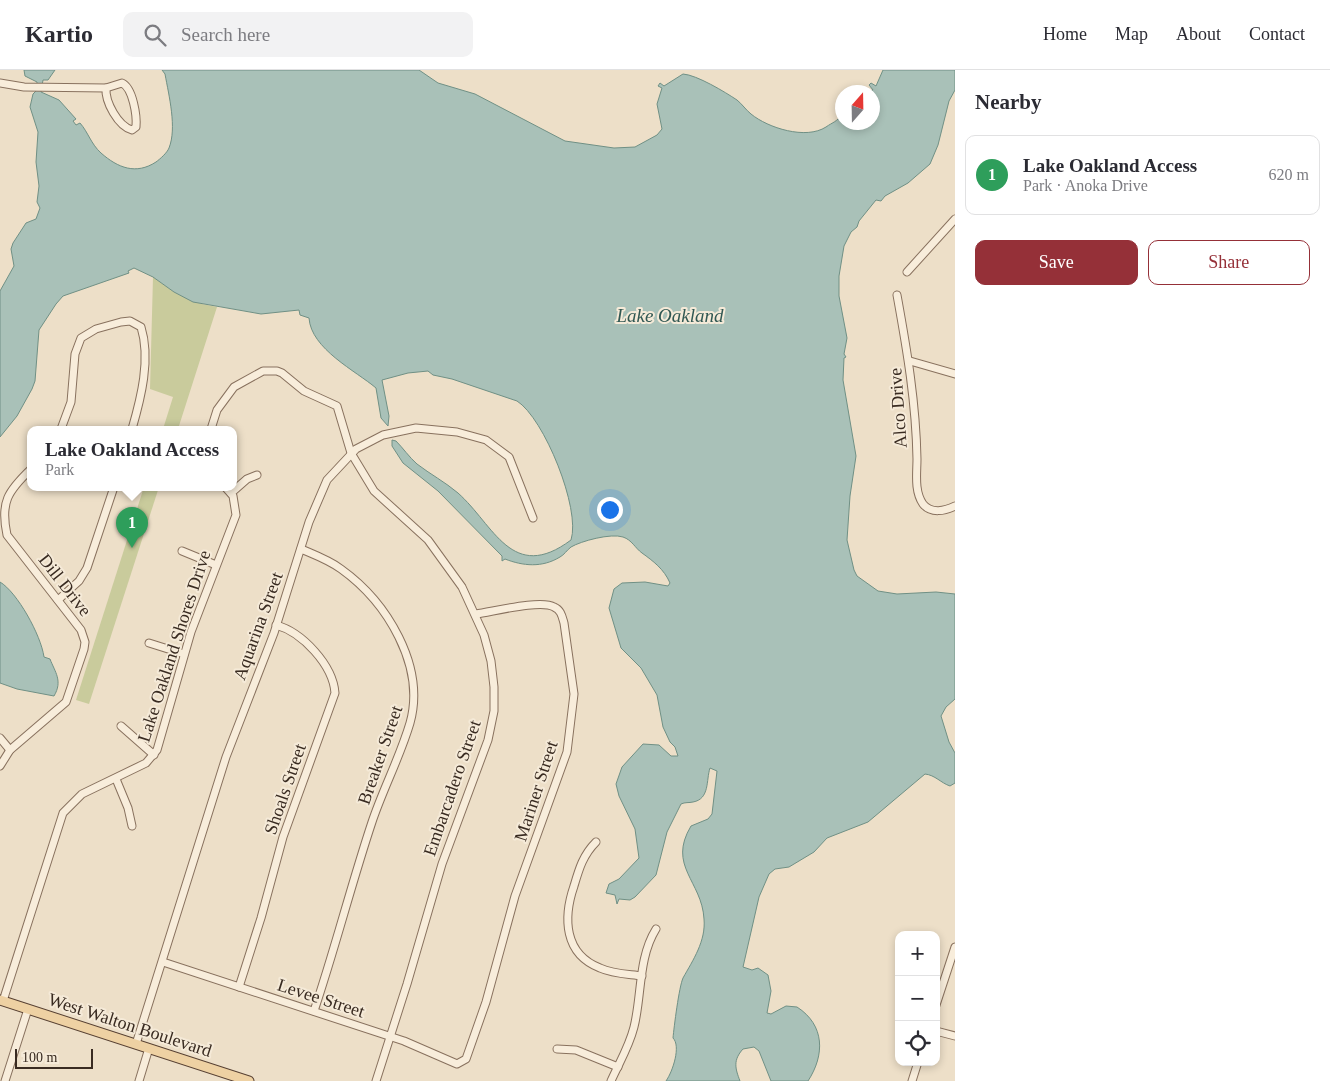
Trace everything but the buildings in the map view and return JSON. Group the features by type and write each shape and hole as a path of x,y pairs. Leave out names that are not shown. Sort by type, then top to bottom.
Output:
{"main road":[{"name":"West Walton Boulevard","path":"1,1000 249,1081"}],"street":[{"path":"0,83 12,86 106,88 122,83 129,89 136,122 136,127 132,130 126,128 118,120 107,97 106,88"},
{"path":"907,272 955,219"},
{"name":"Alco Drive","path":"897,295 910,361 916,416 917,486 925,506 936,511 955,506"},
{"path":"62,426 71,402 75,354 81,338 96,329 130,321 141,326 144,336 143,386 133,426"},
{"path":"910,361 955,374"},
{"path":"213,426 217,410 234,387 264,371 277,371 289,376 304,391 337,406 351,453"},
{"name":"Aquarina Street","path":"136,1044 226,757 276,625 326,480 351,453 383,435 405,429 426,427 457,432 486,440 502,450 514,465 533,518"},
{"name":"Embarcadero Street","path":"351,453 374,491 428,540 462,587 476,614 491,662 494,687 494,711 488,740 442,864 376,1081"},
{"name":"Dill Drive","path":"0,766 10,750 66,702 79,670 84,649 84,637 71,614 8,535 1,519 1,505 4,497 11,487 27,473"},
{"path":"237,488 247,479 257,476"},
{"path":"58,600 79,581 87,568 113,491"},
{"path":"229,491 231,493 233,491"},
{"name":"Lake Oakland Shores Drive","path":"1,1000 62,813 82,794 146,763 154,755 162,737 184,654 236,515 235,502 231,493"},
{"name":"Breaker Street","path":"301,549 329,561 342,570 370,596 389,621 406,652 414,686 410,722 372,821 338,940 314,1011"},
{"path":"182,551 216,565"},
{"name":"Mariner Street","path":"466,1059 486,1002 515,896 567,752 574,694 564,623 561,613 555,607 540,605 476,614"},
{"name":"Shoals Street","path":"239,987 261,918 283,837 334,693 329,675 316,654 298,636 276,625"},
{"path":"149,643 184,654"},
{"path":"120,726 154,755"},
{"path":"0,738 10,750"},
{"path":"116,779 128,808 132,826"},
{"path":"596,842 586,852 572,890 566,918 567,928 573,944 591,964 608,971 642,976"},
{"path":"611,1081 629,1044 648,947 656,929"},
{"path":"940,993 955,947"},
{"name":"Levee Street","path":"163,962 390,1037 457,1064 466,1059"},
{"path":"5,1081 28,1009"},
{"path":"940,1032 955,1036"},
{"path":"139,1081 149,1048"},
{"path":"557,1048 576,1050 618,1068"},
{"path":"912,1081 917,1066"}],"green space":[{"path":"153,277 174,292 202,304 217,307 179,426 164,426 173,397 150,389"},
{"path":"143,491 158,491 89,704 76,700"}],"water":[{"name":"Lake Oakland","path":"24,70 55,70 48,80 43,80 41,92 59,100 76,119 73,121 76,125 80,123 95,146 107,158 121,166 134,169 149,166 158,161 168,150 171,140 172,112 165,74 162,70 419,70 438,83 475,94 565,141 614,148 635,147 657,135 662,129 657,104 662,88 658,86 660,83 664,86 683,74 703,81 737,100 751,114 767,124 787,131 808,132 818,131 835,121 835,130 880,130 880,85 876,85 883,70 955,70 955,90 949,101 938,145 930,164 908,183 885,196 881,201 876,200 859,221 857,227 851,232 844,246 839,276 839,296 847,338 843,380 856,456 850,496 847,540 854,570 857,576 878,591 897,594 936,592 955,594 955,699 946,707 941,716 949,742 955,753 955,783 950,786 925,774 868,822 827,838 814,852 789,867 775,869 769,874 759,897 743,967 752,970 758,968 768,975 771,991 767,1013 771,1014 786,1006 797,1007 813,1022 817,1031 819,1051 814,1071 808,1081 771,1081 759,1051 754,1047 743,1049 736,1061 740,1081 666,1081 676,1052 673,1038 681,983 701,943 704,927 702,906 684,863 683,852 685,840 691,826 708,819 712,814 717,771 710,768 705,793 702,797 693,802 681,804 667,832 656,875 630,900 619,899 617,904 615,895 606,893 609,884 619,879 639,858 635,829 619,796 616,784 622,767 643,744 659,745 671,756 678,756 663,727 657,695 641,668 621,648 609,608 614,589 622,583 645,582 668,586 670,583 665,574 629,540 618,536 596,538 582,542 571,547 560,557 546,563 532,565 505,559 502,561 502,556 438,491 403,463 392,446 392,440 396,441 417,464 458,493 506,545 519,553 534,556 551,552 571,540 573,526 571,508 558,465 549,444 527,411 517,401 452,379 433,375 428,371 408,373 382,380 389,416 388,426 381,418 376,388 326,349 318,340 309,318 300,315 299,310 261,314 193,302 174,292 153,277 134,268 128,271 129,273 63,296 56,304 39,330 35,381 32,389 17,416 0,437 0,291 14,266 11,249 13,243 26,223 36,219 40,208 37,202 39,186 36,162 38,132 30,107 33,94 37,90 37,82 25,76"},
{"path":"0,582 7,587 21,604 38,637 44,657 50,659 58,681 57,691 54,696 17,689 0,683"}],"place":[{"name":"Lake Oakland Access","path":"132,548"}]}
